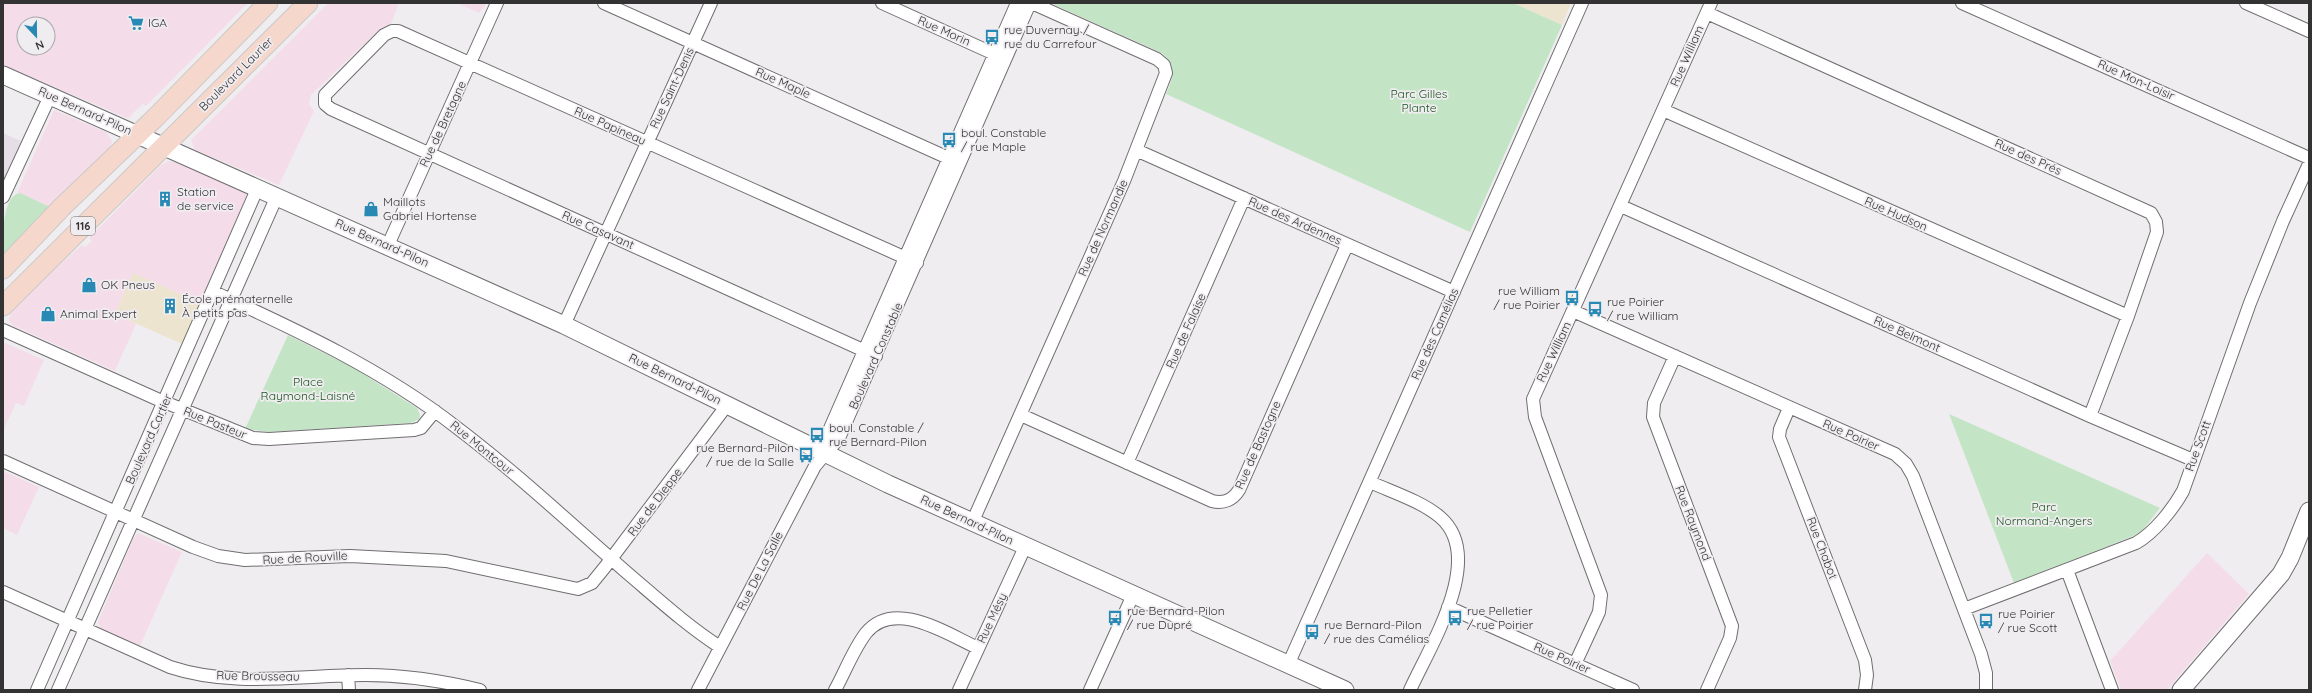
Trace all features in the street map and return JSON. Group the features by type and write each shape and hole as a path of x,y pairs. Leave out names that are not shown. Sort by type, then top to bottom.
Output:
{"main road":[{"name":"116","path":"3,270 62,207 138,135 268,3"},
{"name":"Boulevard Laurier","path":"164,146 308,3"},
{"name":"Rue Bernard-Pilon","path":"3,75 258,187 564,325 825,453 972,523 1345,690"},
{"name":"116","path":"3,306 164,146"},
{"path":"2181,690 2280,574 2290,558 2309,512"}],"street":[{"name":"Rue de Bretagne","path":"388,245 498,3"},
{"name":"Rue Maple","path":"604,3 961,164"},
{"name":"Rue Saint-Denis","path":"564,325 711,3"},
{"name":"Rue Morin","path":"882,3 1006,59"},
{"name":"Boulevard Constable","path":"825,453 839,438 876,356 948,158 1017,3"},
{"name":"Boulevard Constable","path":"825,453 828,433 865,351 961,164 1031,3"},
{"name":"Rue de Normandie","path":"972,523 1124,181 1165,80 1166,73 1164,65 1157,59 1031,3"},
{"name":"Rue des Camélias","path":"1288,665 1582,3"},
{"name":"Rue Mon-Loisir","path":"1962,3 2309,158"},
{"path":"2246,3 2309,31"},
{"name":"Rue William","path":"1575,664 1600,609 1601,595 1532,407 1534,396 1709,8"},
{"name":"Rue des Prés","path":"1709,8 2148,211 2155,219 2157,232 2128,316 2090,416"},
{"name":"Rue Papineau","path":"324,100 330,88 384,35 392,31 402,33 911,260"},
{"path":"3,197 50,96"},
{"name":"Rue Casavant","path":"324,100 331,109 876,356"},
{"name":"Rue Hudson","path":"1663,110 2128,316"},
{"name":"Rue des Ardennes","path":"1136,150 1454,292"},
{"name":"Rue Scott","path":"1964,610 2144,539 2178,500 2270,252 2309,164"},
{"name":"Boulevard Cartier","path":"37,690 214,292 258,187"},
{"name":"Boulevard Cartier","path":"58,690 277,196"},
{"name":"Rue de Falaise","path":"1127,463 1244,198"},
{"name":"Rue Belmont","path":"1621,206 2090,416 2193,460"},
{"name":"Rue de Bastogne","path":"1021,415 1212,501 1224,502 1233,498 1239,490 1347,245"},
{"name":"Rue Montcour","path":"214,292 324,344 384,378 434,411 507,468 668,607 720,647"},
{"name":"Rue Poirier","path":"1573,311 1895,454 1906,464 1913,476 1983,660 1986,690"},
{"name":"Rue Pasteur","path":"3,330 165,403 239,434 269,439 414,430 421,428 434,411"},
{"name":"Rue Raymond","path":"1675,356 1654,403 1653,417 1732,626 1730,638 1707,690"},
{"name":"Rue de Dieppe","path":"612,559 728,405"},
{"name":"Rue Chabot","path":"1789,408 1780,429 1779,437 1864,660 1867,675 1865,690"},
{"name":"Rue De La Salle","path":"698,690 815,466 825,453"},
{"name":"Rue de Rouville","path":"3,461 201,551 227,558 254,560 350,556 415,558 473,565 575,589 582,588 592,583 612,559"},
{"path":"1370,482 1431,510 1451,529 1457,544 1459,561 1456,582 1448,607 1410,690"},
{"name":"Rue Mésy","path":"959,690 1025,547"},
{"path":"2067,570 2112,690"},
{"name":"Rue Brousseau","path":"3,592 170,667 191,673 262,679 383,675 423,679 480,690"},
{"path":"1090,690 1133,595"},
{"name":"Rue Poirier","path":"1448,607 1633,690"},
{"path":"835,690 865,635 875,625 888,619 902,618 916,621 978,648"},
{"path":"348,675 349,690"}],"shaded area":[{"path":"3,3 248,3 146,106 143,104 131,115 131,117 127,118 3,65"},
{"path":"328,3 399,3 391,24 381,28 311,95 309,104 314,111 279,185 195,150 191,140"},
{"path":"457,3 487,3 479,13"},
{"path":"1513,3 1571,3 1562,25"},
{"path":"54,110 106,132 112,141 110,148 50,207 17,193"},
{"path":"3,133 21,141 3,180"},
{"path":"169,161 176,162 213,178 245,193 247,196 200,303 133,273 115,314 136,324 115,371 12,325 9,320 10,314 30,291 82,245 85,247 92,241 89,238 161,165"},
{"path":"133,273 200,303 182,344 115,314"},
{"path":"3,342 44,360 24,406 16,403 3,431"},
{"path":"3,471 39,487 17,535 3,528"},
{"path":"138,533 182,552 140,646 101,629 98,622 133,539"},
{"path":"2207,553 2249,594 2167,690 2121,690 2110,661"}],"green space":[{"name":"Parc Gilles Plante","path":"1050,3 1513,3 1562,25 1470,232 1166,94 1172,77 1172,67 1162,53"},
{"path":"20,193 50,207 3,256 3,230 6,210 9,202 14,196"},
{"name":"Place Raymond-Laisné","path":"288,335 352,367 417,408 420,415 419,419 411,423 270,432 245,429"},
{"name":"Parc Normand-Angers","path":"1949,414 2160,508 2142,531 2133,536 2014,583"}],"place":[{"name":"IGA","path":"136,23"},
{"name":"rue Duvernay / rue du Carrefour","path":"992,37"},
{"name":"boul. Constable / rue Maple","path":"949,140"},
{"name":"Station de service","path":"165,199"},
{"name":"Maillots Gabriel Hortense","path":"371,209"},
{"name":"OK Pneus","path":"89,285"},
{"name":"rue William / rue Poirier","path":"1572,298"},
{"name":"École prématernelle À petits pas","path":"170,306"},
{"name":"rue Poirier / rue William","path":"1595,309"},
{"name":"Animal Expert","path":"48,314"},
{"name":"boul. Constable / rue Bernard-Pilon","path":"817,435"},
{"name":"rue Bernard-Pilon / rue de la Salle","path":"806,455"},
{"name":"rue Bernard-Pilon / rue Dupré","path":"1115,618"},
{"name":"rue Pelletier / rue Poirier","path":"1455,618"},
{"name":"rue Poirier / rue Scott","path":"1986,621"},
{"name":"rue Bernard-Pilon / rue des Camélias","path":"1312,632"}]}
